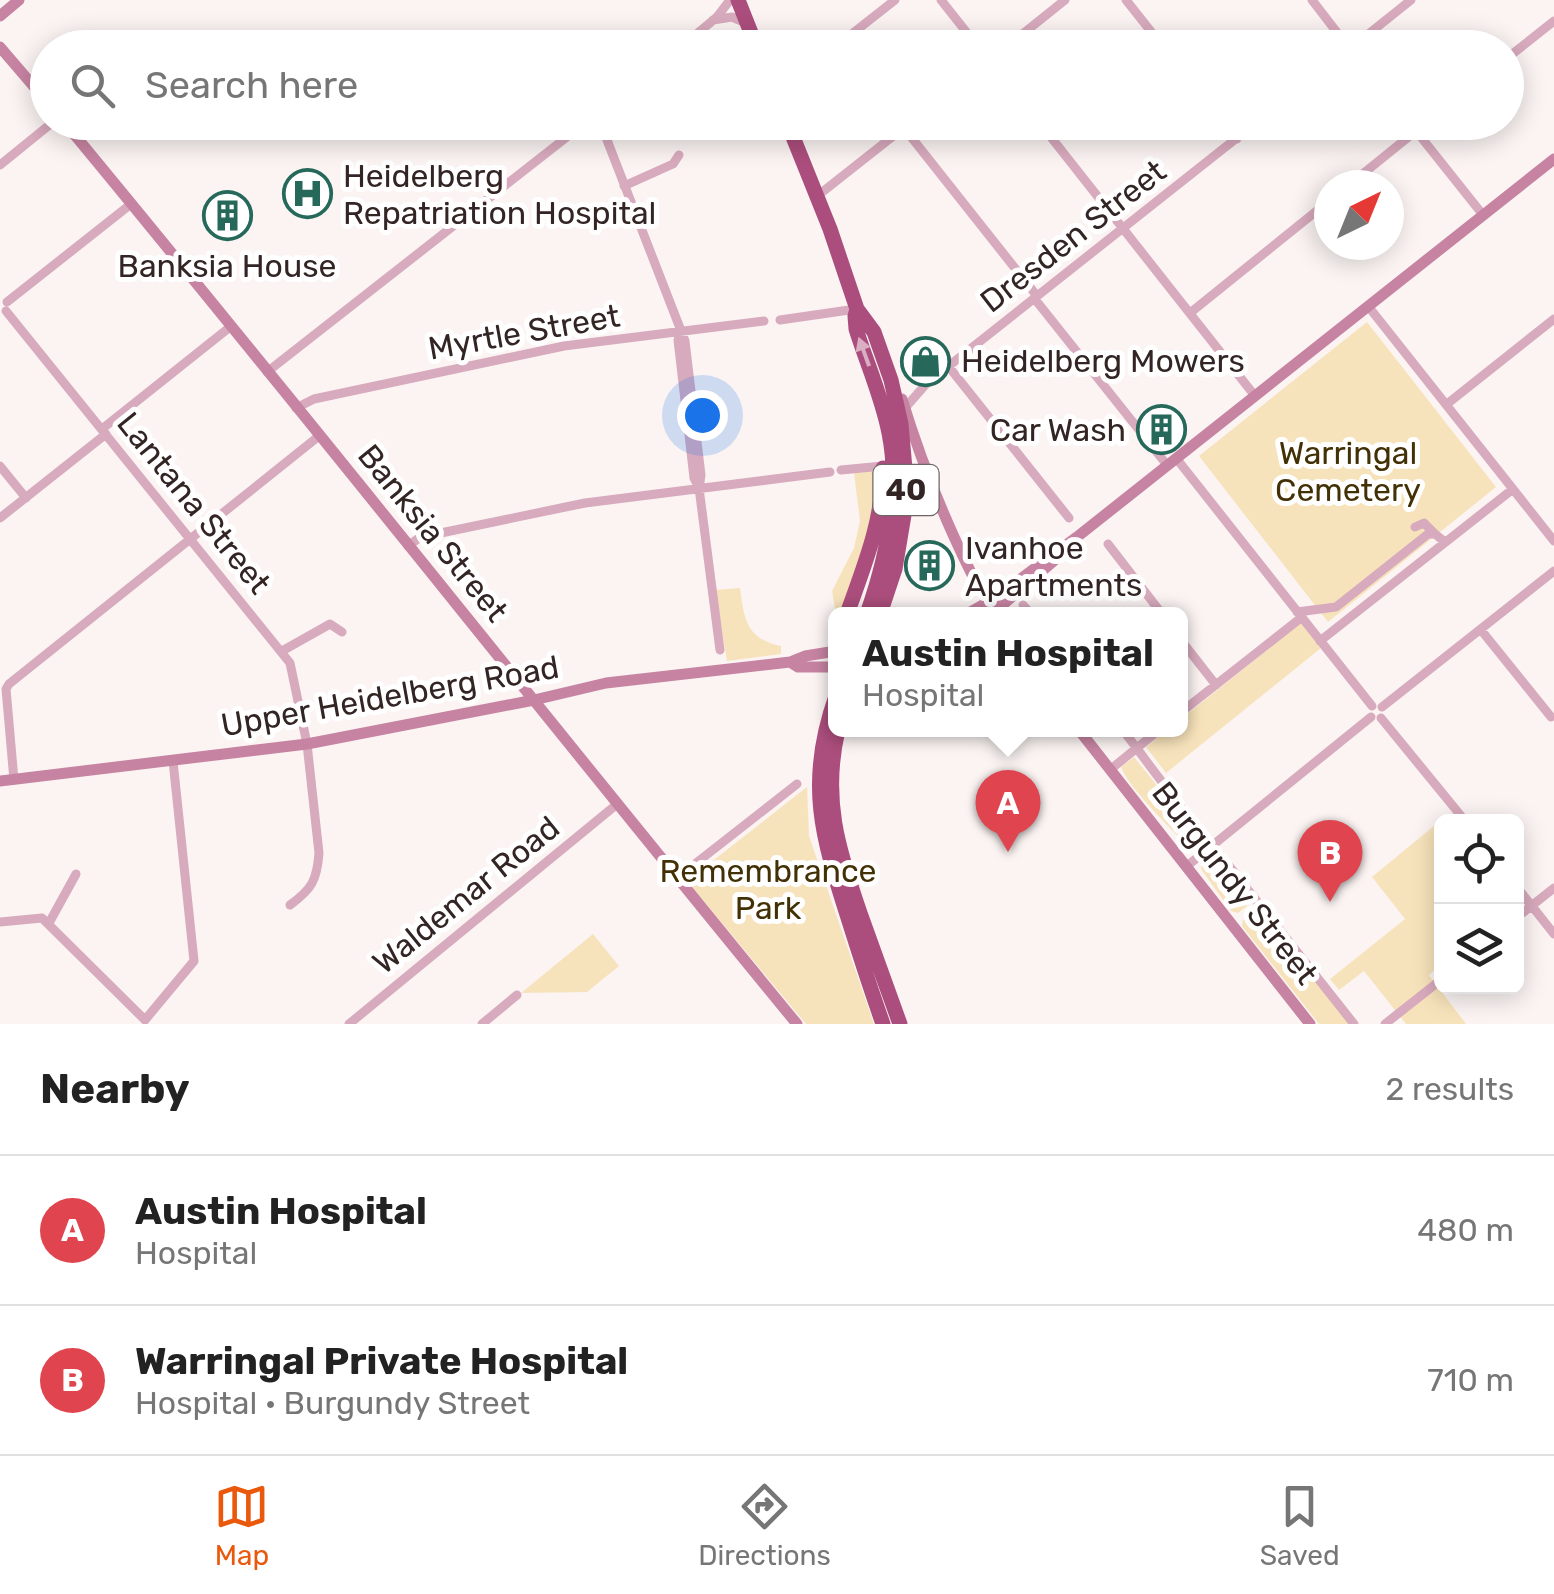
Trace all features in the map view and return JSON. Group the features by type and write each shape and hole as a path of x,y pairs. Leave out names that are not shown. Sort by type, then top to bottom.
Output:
{"highway":[{"path":"734,0 750,30"},
{"name":"40","path":"794,140 857,309 871,326 886,364 903,437 906,488 895,570 882,607"},
{"name":"40","path":"857,309 856,330 891,444 892,499 886,552 869,607"},
{"path":"849,607 876,531 882,496 878,394"},
{"path":"828,720 820,757 821,824 883,1024"},
{"path":"837,737 830,780 835,832 900,1024"}],"main road":[{"path":"1,13 19,0"},
{"path":"0,47 30,82"},
{"name":"Banksia Street","path":"79,140 797,1024"},
{"path":"996,607 1003,592 1554,158"},
{"path":"886,364 898,387 922,462 974,578 992,607"},
{"path":"1003,607 1020,599 1077,536"},
{"path":"974,578 991,590 1003,592"},
{"name":"Upper Heidelberg Road","path":"0,781 307,744 606,683 790,662 828,652"},
{"path":"810,654 819,668"},
{"name":"Upper Heidelberg Road","path":"790,662 828,667"},
{"name":"Burgundy Street","path":"1085,737 1310,1024"}],"street":[{"path":"701,30 734,0"},
{"path":"857,30 896,0"},
{"path":"941,0 965,30"},
{"path":"1028,30 1065,0"},
{"path":"1126,0 1150,30"},
{"path":"1312,0 1336,30"},
{"path":"1372,30 1410,0"},
{"path":"713,20 732,17 748,25"},
{"path":"1524,44 1554,20"},
{"path":"0,165 31,140"},
{"path":"267,372 563,140"},
{"path":"607,140 680,332 694,478 699,488 720,650"},
{"path":"816,197 888,140"},
{"path":"918,140 1036,297 1300,614 1459,814"},
{"path":"1052,140 1255,396"},
{"name":"Dresden Street","path":"905,408 920,389 1235,140"},
{"path":"1365,170 1398,140"},
{"path":"1422,140 1483,215"},
{"path":"624,186 673,164 680,155"},
{"path":"3,307 131,204"},
{"path":"1190,312 1314,213"},
{"path":"1368,306 1554,542"},
{"name":"Lantana Street","path":"3,307 290,662 307,744 318,853 313,883 290,905"},
{"path":"780,320 857,309"},
{"path":"1447,404 1554,319"},
{"name":"Myrtle Street","path":"296,408 314,399 564,346 764,322"},
{"path":"0,518 230,327"},
{"path":"948,367 1069,518"},
{"path":"898,387 906,391 920,389"},
{"path":"14,780 7,686 319,436"},
{"path":"0,466 26,498"},
{"path":"408,546 418,538 585,503 883,466"},
{"path":"1320,641 1513,489"},
{"path":"1422,514 1431,529"},
{"path":"1415,527 1420,523 1445,542"},
{"path":"1188,707 1300,614 1336,607 1431,529"},
{"path":"1108,544 1157,607"},
{"path":"1186,866 1554,571"},
{"path":"1020,599 1026,607"},
{"path":"326,613 330,624 342,632"},
{"path":"282,652 330,624"},
{"path":"1481,630 1551,717"},
{"path":"1188,649 1216,685"},
{"name":"Burgundy Street","path":"1127,737 1210,846"},
{"path":"1111,768 1151,737"},
{"path":"0,922 42,918 146,1022 194,961 174,761"},
{"path":"676,878 797,784"},
{"name":"Waldemar Road","path":"348,1024 616,805"},
{"name":"Burgundy Street","path":"1226,862 1354,1024"},
{"path":"49,924 76,874"},
{"path":"1524,912 1554,888"},
{"path":"1524,896 1554,934"},
{"path":"1385,1024 1434,985"},
{"path":"482,1024 517,994"}],"green space":[{"name":"Warringal Cemetery","path":"1367,322 1496,487 1328,622 1199,456"},
{"path":"877,472 879,496 844,607 835,607 832,591 854,548 860,521 854,473"},
{"path":"740,588 749,626 760,638 781,646 781,654 727,661 715,590"},
{"path":"1301,623 1321,648 1166,773 1146,747 1158,737 1188,737 1188,713"},
{"path":"1134,757 1201,840 1194,850 1152,809 1126,776 1121,767"},
{"name":"Remembrance Park","path":"807,787 809,836 874,1024 806,1024 687,881"},
{"path":"1434,826 1434,970 1429,975 1434,982 1434,994 1443,994 1466,1024 1406,1024 1364,971 1339,990 1330,979 1405,919 1372,877"},
{"path":"1219,846 1228,857 1222,863 1248,898 1247,906 1238,913 1231,911 1201,869 1203,858"},
{"path":"1252,913 1266,919 1262,923 1298,967 1302,964 1350,1024 1319,1024 1242,926"},
{"path":"593,934 619,966 587,992 521,993"}],"place":[{"name":"Heidelberg Repatriation Hospital","path":"308,194"},
{"name":"Banksia House","path":"227,216"},
{"name":"Heidelberg Mowers","path":"926,361"},
{"name":"Car Wash","path":"1161,430"},
{"name":"Ivanhoe Apartments","path":"930,566"},
{"name":"Austin Hospital","path":"1008,852"},
{"name":"Warringal Private Hospital","path":"1330,902"}]}
